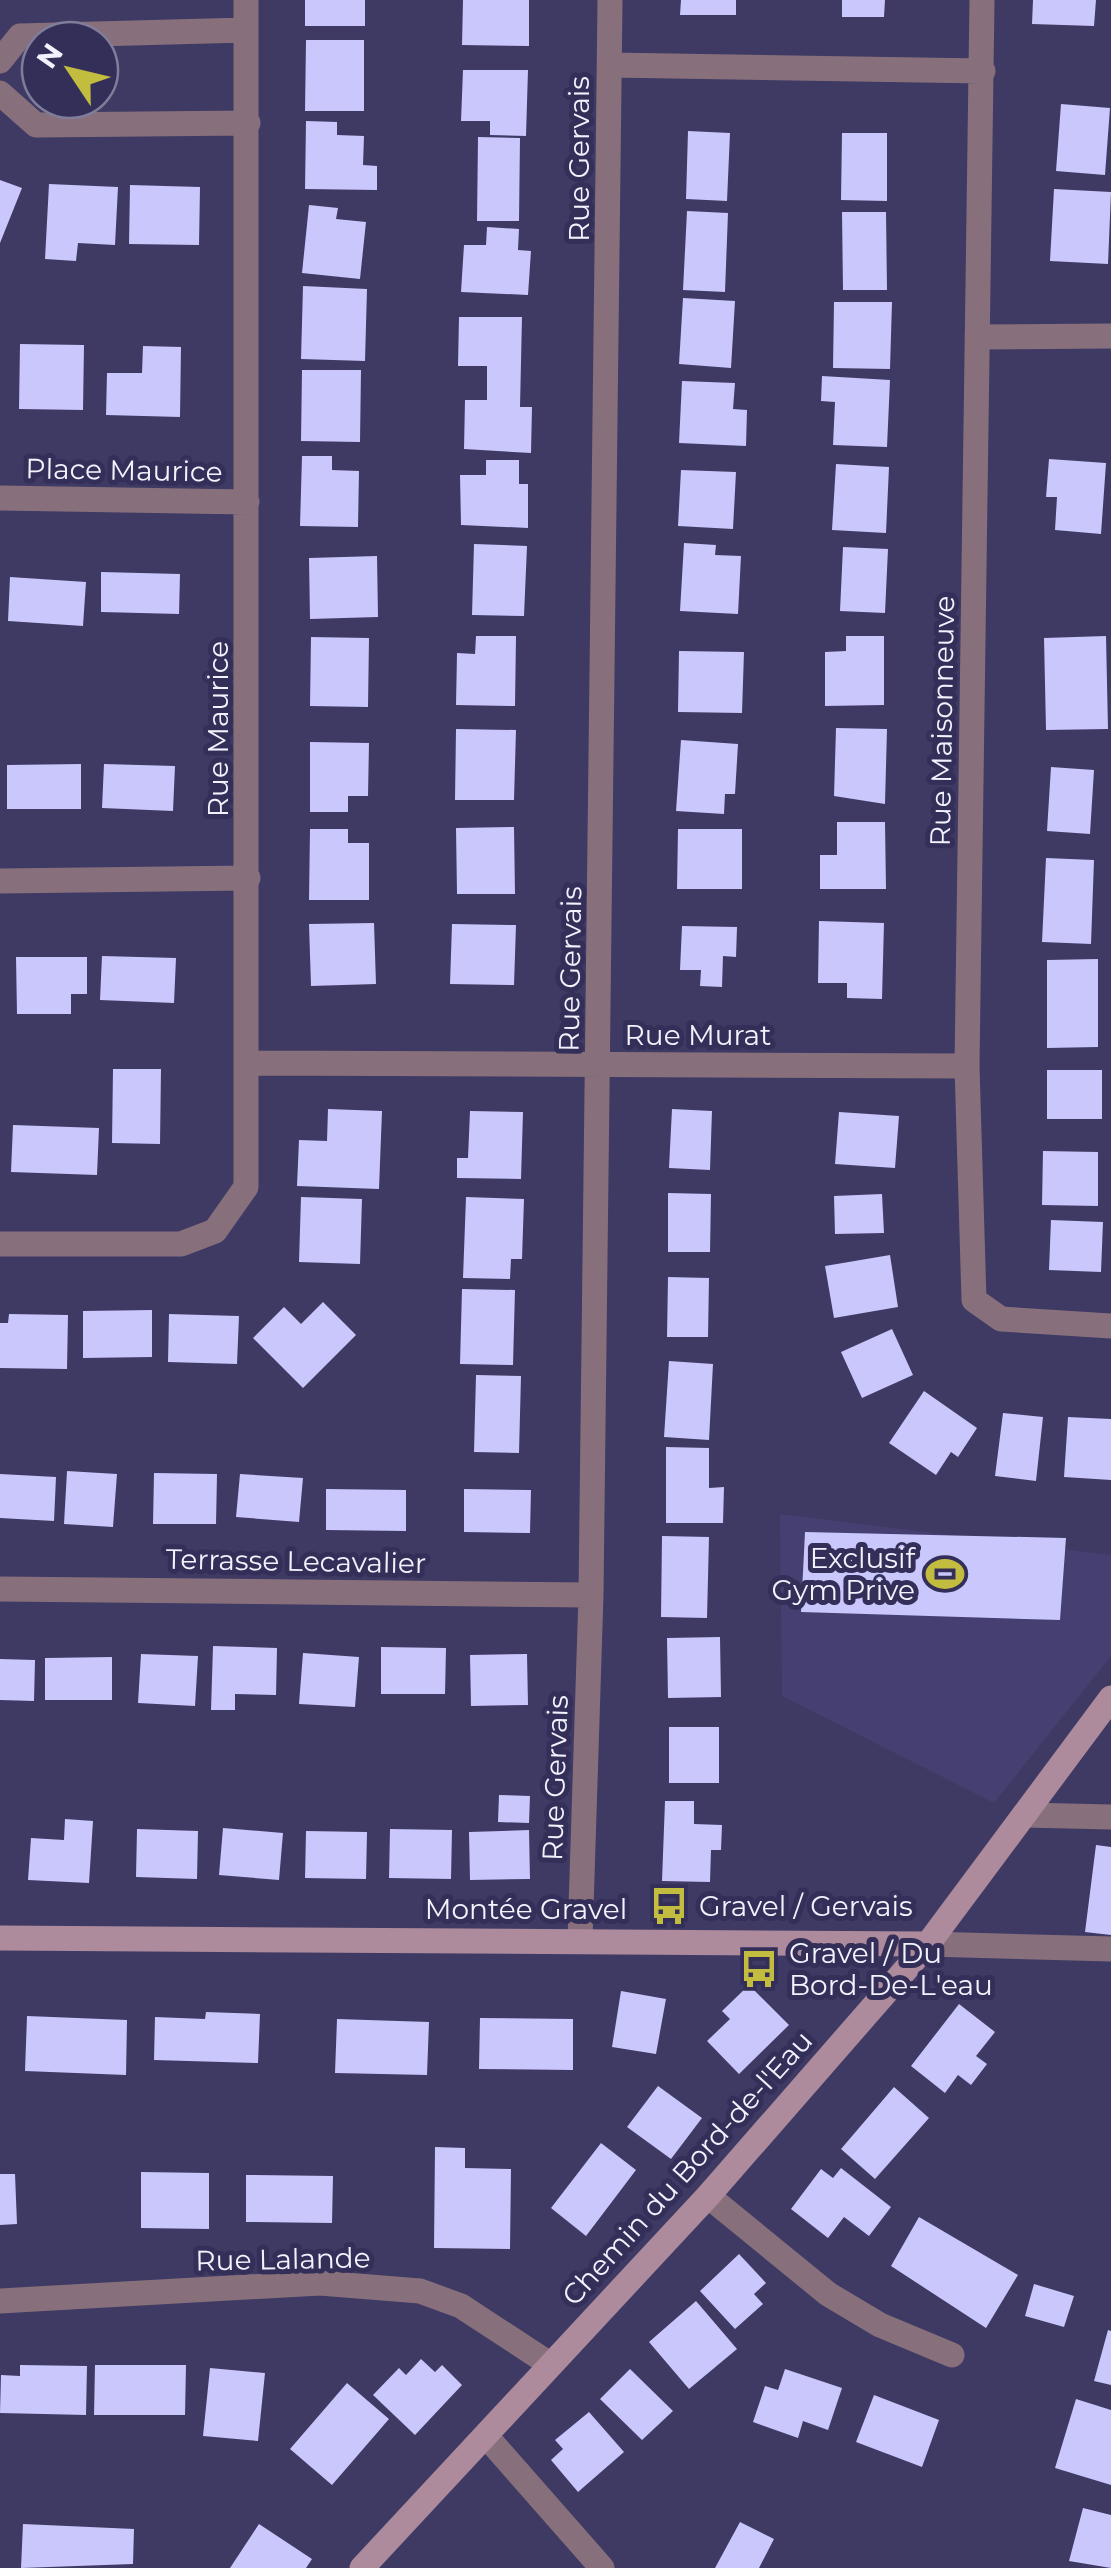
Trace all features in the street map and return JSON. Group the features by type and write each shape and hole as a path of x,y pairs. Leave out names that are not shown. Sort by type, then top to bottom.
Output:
{"street":[{"name":"Rue Maurice","path":"0,1244 181,1244 215,1231 246,1187 246,0"},
{"name":"Rue Gervais","path":"580,1939 591,1595 610,0"},
{"name":"Rue Maisonneuve","path":"982,0 967,1066 974,1300 1000,1319 1111,1326"},
{"path":"0,61 20,36 246,30"},
{"path":"610,65 983,71"},
{"path":"0,93 36,125 248,123"},
{"path":"978,336 1111,336"},
{"name":"Place Maurice","path":"0,498 247,502"},
{"path":"0,881 248,878"},
{"name":"Rue Murat","path":"248,1063 967,1066"},
{"name":"Terrasse Lecavalier","path":"0,1589 591,1595"},
{"name":"Chemin du Bord-de-l'Eau","path":"362,2568 486,2436 548,2363 708,2196 928,1944 1111,1698"},
{"path":"1024,1815 1111,1817"},
{"name":"Montée Gravel","path":"0,1938 580,1939 1111,1949"},
{"path":"708,2196 828,2294 880,2324 952,2355"},
{"name":"Rue Lalande","path":"0,2301 320,2283 420,2290 461,2306 548,2363"},
{"path":"486,2436 602,2568"}],"shaded area":[{"path":"780,1514 1111,1555 1111,1656 994,1803 782,1696"}],"building":[{"path":"305,0 365,0 365,26 305,26"},
{"path":"463,0 529,0 529,46 462,45"},
{"path":"681,0 736,0 736,15 680,15"},
{"path":"842,0 885,0 884,17 842,17"},
{"path":"1033,0 1096,0 1094,26 1032,24"},
{"path":"306,40 364,40 364,111 305,111"},
{"path":"463,70 528,70 526,136 490,135 490,121 461,121"},
{"path":"1061,104 1110,108 1105,175 1056,171"},
{"path":"306,121 337,122 337,135 364,136 363,165 377,166 377,190 305,189"},
{"path":"688,131 730,133 727,201 686,199"},
{"path":"842,133 887,133 887,201 841,200"},
{"path":"478,137 520,138 519,221 477,221"},
{"path":"0,180 22,188 0,243"},
{"path":"49,184 118,187 115,245 78,243 76,261 45,259"},
{"path":"130,185 200,187 199,245 129,244"},
{"path":"1054,189 1111,192 1108,264 1050,261"},
{"path":"309,205 338,208 336,219 366,222 360,279 302,273"},
{"path":"687,211 728,213 725,292 683,290"},
{"path":"842,212 886,212 887,290 843,290"},
{"path":"487,227 519,229 518,250 531,251 528,295 461,292 464,245 486,245"},
{"path":"303,286 367,289 365,361 301,359"},
{"path":"683,298 735,301 731,368 679,364"},
{"path":"834,302 892,302 890,369 833,368"},
{"path":"459,317 522,317 520,407 532,407 531,453 464,449 465,400 487,400 487,366 458,366"},
{"path":"20,344 84,345 83,410 19,409"},
{"path":"143,346 181,347 180,417 106,415 107,373 142,373"},
{"path":"302,370 361,370 360,442 301,441"},
{"path":"822,376 890,380 887,447 833,445 835,402 821,401"},
{"path":"682,381 735,383 733,409 747,410 746,446 679,443"},
{"path":"302,456 332,456 332,470 359,471 358,527 300,526"},
{"path":"1049,459 1106,463 1101,534 1055,530 1057,497 1046,497"},
{"path":"486,460 519,460 519,484 528,484 528,528 461,525 460,475 486,475"},
{"path":"836,464 889,467 886,533 832,530"},
{"path":"681,470 736,472 733,529 678,526"},
{"path":"684,543 716,545 715,555 741,556 738,614 680,611"},
{"path":"474,544 527,546 524,616 472,615"},
{"path":"843,547 888,549 885,613 840,611"},
{"path":"377,556 378,617 310,619 309,558"},
{"path":"101,572 180,574 179,614 101,612"},
{"path":"10,577 86,582 83,626 8,621"},
{"path":"476,636 516,636 515,706 456,705 457,653 475,654"},
{"path":"846,636 884,636 884,705 825,706 825,652 846,651"},
{"path":"1106,636 1108,729 1046,730 1044,638"},
{"path":"311,637 369,638 368,707 310,706"},
{"path":"679,651 744,652 742,713 678,712"},
{"path":"836,728 887,729 885,804 834,796"},
{"path":"456,729 516,730 514,800 455,800"},
{"path":"681,740 738,744 735,794 725,794 724,814 676,811"},
{"path":"310,742 369,743 368,796 348,796 348,812 310,812"},
{"path":"81,764 81,809 7,809 7,765"},
{"path":"104,764 175,766 173,811 102,808"},
{"path":"1051,767 1094,770 1090,834 1047,831"},
{"path":"837,822 885,822 886,889 820,889 820,855 837,855"},
{"path":"514,827 515,894 457,894 456,828"},
{"path":"310,829 348,829 348,843 369,843 369,900 309,900"},
{"path":"678,829 742,829 742,889 677,889"},
{"path":"1046,858 1094,860 1091,944 1042,942"},
{"path":"819,921 884,923 882,999 847,998 847,983 818,983"},
{"path":"374,923 376,984 311,986 309,924"},
{"path":"452,924 516,925 514,985 450,984"},
{"path":"682,926 737,927 736,957 723,956 722,987 700,986 701,970 680,970"},
{"path":"102,956 176,958 174,1003 100,1000"},
{"path":"16,957 87,957 87,994 71,994 71,1014 17,1014"},
{"path":"1098,959 1098,1047 1047,1048 1047,960"},
{"path":"113,1069 161,1069 160,1144 112,1143"},
{"path":"1047,1070 1102,1070 1102,1119 1047,1119"},
{"path":"328,1109 382,1111 379,1189 297,1186 299,1140 327,1141"},
{"path":"672,1109 712,1111 710,1170 669,1168"},
{"path":"470,1111 523,1112 521,1179 457,1178 457,1158 468,1158"},
{"path":"839,1112 899,1116 895,1168 835,1164"},
{"path":"13,1125 99,1128 97,1175 11,1172"},
{"path":"1043,1151 1098,1152 1098,1206 1042,1205"},
{"path":"668,1193 711,1194 710,1252 668,1252"},
{"path":"882,1194 884,1233 835,1234 834,1196"},
{"path":"301,1197 362,1199 360,1264 299,1262"},
{"path":"466,1197 524,1199 522,1259 511,1259 510,1279 463,1278"},
{"path":"1051,1220 1103,1222 1101,1272 1049,1270"},
{"path":"890,1255 898,1307 834,1318 825,1266"},
{"path":"668,1277 709,1278 708,1337 667,1337"},
{"path":"462,1289 515,1290 513,1365 460,1364"},
{"path":"323,1302 356,1335 303,1388 253,1338 284,1307 301,1324"},
{"path":"152,1310 152,1357 83,1358 83,1311"},
{"path":"9,1314 68,1315 67,1369 0,1368 0,1323 8,1323"},
{"path":"169,1314 239,1316 237,1364 168,1362"},
{"path":"892,1329 913,1375 862,1398 841,1352"},
{"path":"669,1361 713,1364 709,1440 664,1437"},
{"path":"476,1375 521,1376 519,1453 474,1452"},
{"path":"924,1391 977,1428 958,1457 951,1452 936,1475 889,1443"},
{"path":"1003,1413 1043,1417 1036,1481 995,1476"},
{"path":"1068,1417 1111,1419 1111,1480 1064,1477"},
{"path":"666,1447 709,1448 709,1488 724,1487 723,1523 666,1523"},
{"path":"67,1471 117,1474 113,1527 64,1524"},
{"path":"154,1473 217,1474 216,1524 153,1524"},
{"path":"0,1474 56,1477 54,1521 0,1518"},
{"path":"240,1474 303,1478 299,1522 236,1517"},
{"path":"326,1489 406,1490 406,1531 326,1530"},
{"path":"464,1489 531,1490 530,1533 464,1532"},
{"path":"805,1532 1066,1538 1060,1620 801,1612"},
{"path":"662,1536 709,1537 707,1618 661,1617"},
{"path":"720,1637 721,1697 668,1698 667,1638"},
{"path":"213,1646 277,1648 276,1695 235,1694 235,1710 211,1710"},
{"path":"381,1647 446,1648 445,1694 381,1694"},
{"path":"303,1653 359,1657 355,1707 299,1704"},
{"path":"141,1654 198,1656 195,1706 138,1703"},
{"path":"527,1654 528,1705 471,1706 470,1655"},
{"path":"112,1657 112,1700 45,1700 45,1658"},
{"path":"0,1659 35,1660 34,1701 0,1700"},
{"path":"669,1727 719,1727 719,1783 669,1783"},
{"path":"499,1795 530,1796 529,1823 498,1822"},
{"path":"665,1801 694,1801 694,1824 722,1825 721,1850 711,1850 710,1882 662,1881"},
{"path":"65,1819 93,1821 89,1883 28,1880 31,1838 64,1840"},
{"path":"223,1828 283,1833 279,1880 219,1875"},
{"path":"137,1829 198,1831 197,1879 136,1877"},
{"path":"390,1829 452,1830 451,1879 389,1878"},
{"path":"529,1830 530,1879 470,1880 469,1832"},
{"path":"306,1831 367,1832 366,1879 305,1878"},
{"path":"1096,1845 1111,1847 1111,1935 1085,1932"},
{"path":"749,1985 789,2025 739,2074 707,2041 730,2019 722,2011"},
{"path":"621,1991 666,1999 656,2054 612,2047"},
{"path":"959,2004 995,2032 976,2056 987,2064 971,2085 958,2075 945,2093 911,2066"},
{"path":"206,2012 260,2014 258,2063 154,2060 155,2017 205,2019"},
{"path":"27,2016 127,2020 126,2075 25,2071"},
{"path":"480,2018 573,2019 573,2070 479,2069"},
{"path":"337,2019 429,2022 427,2075 335,2073"},
{"path":"658,2086 702,2118 671,2159 627,2127"},
{"path":"894,2087 929,2118 875,2179 841,2149"},
{"path":"601,2143 636,2170 586,2236 551,2208"},
{"path":"435,2147 465,2148 465,2168 511,2169 510,2249 434,2248"},
{"path":"841,2168 891,2207 869,2236 844,2217 828,2238 791,2209 821,2169 833,2178"},
{"path":"141,2172 209,2173 209,2229 141,2228"},
{"path":"0,2174 15,2174 17,2224 0,2225"},
{"path":"246,2175 333,2176 332,2223 246,2222"},
{"path":"919,2217 1018,2275 986,2328 891,2266"},
{"path":"739,2254 766,2283 754,2294 763,2304 735,2329 700,2291"},
{"path":"1034,2284 1074,2296 1064,2327 1025,2316"},
{"path":"696,2301 737,2349 689,2389 649,2342"},
{"path":"1108,2330 1111,2331 1111,2385 1094,2381"},
{"path":"421,2359 435,2372 442,2365 462,2385 415,2435 373,2395 399,2368 406,2375"},
{"path":"20,2365 87,2366 86,2415 0,2413 1,2375 20,2376"},
{"path":"95,2365 186,2365 185,2415 94,2415"},
{"path":"210,2368 265,2373 258,2441 203,2436"},
{"path":"630,2369 673,2411 642,2440 600,2399"},
{"path":"785,2369 842,2388 828,2430 803,2421 798,2438 753,2422 765,2386 778,2390"},
{"path":"347,2383 389,2419 332,2485 290,2449"},
{"path":"874,2395 939,2420 922,2467 856,2442"},
{"path":"1076,2399 1111,2410 1111,2485 1055,2468"},
{"path":"589,2412 624,2452 578,2492 551,2460 563,2449 555,2440"},
{"path":"1083,2508 1111,2515 1111,2568 1069,2561"},
{"path":"740,2522 774,2539 759,2568 715,2568"},
{"path":"23,2524 134,2529 133,2564 21,2568"},
{"path":"259,2524 312,2559 306,2568 230,2568"}],"place":[{"name":"Exclusif Gym Prive","path":"945,1574"},
{"name":"Gravel / Gervais","path":"669,1906"},
{"name":"Gravel / Du Bord-De-L'eau","path":"759,1969"}]}
